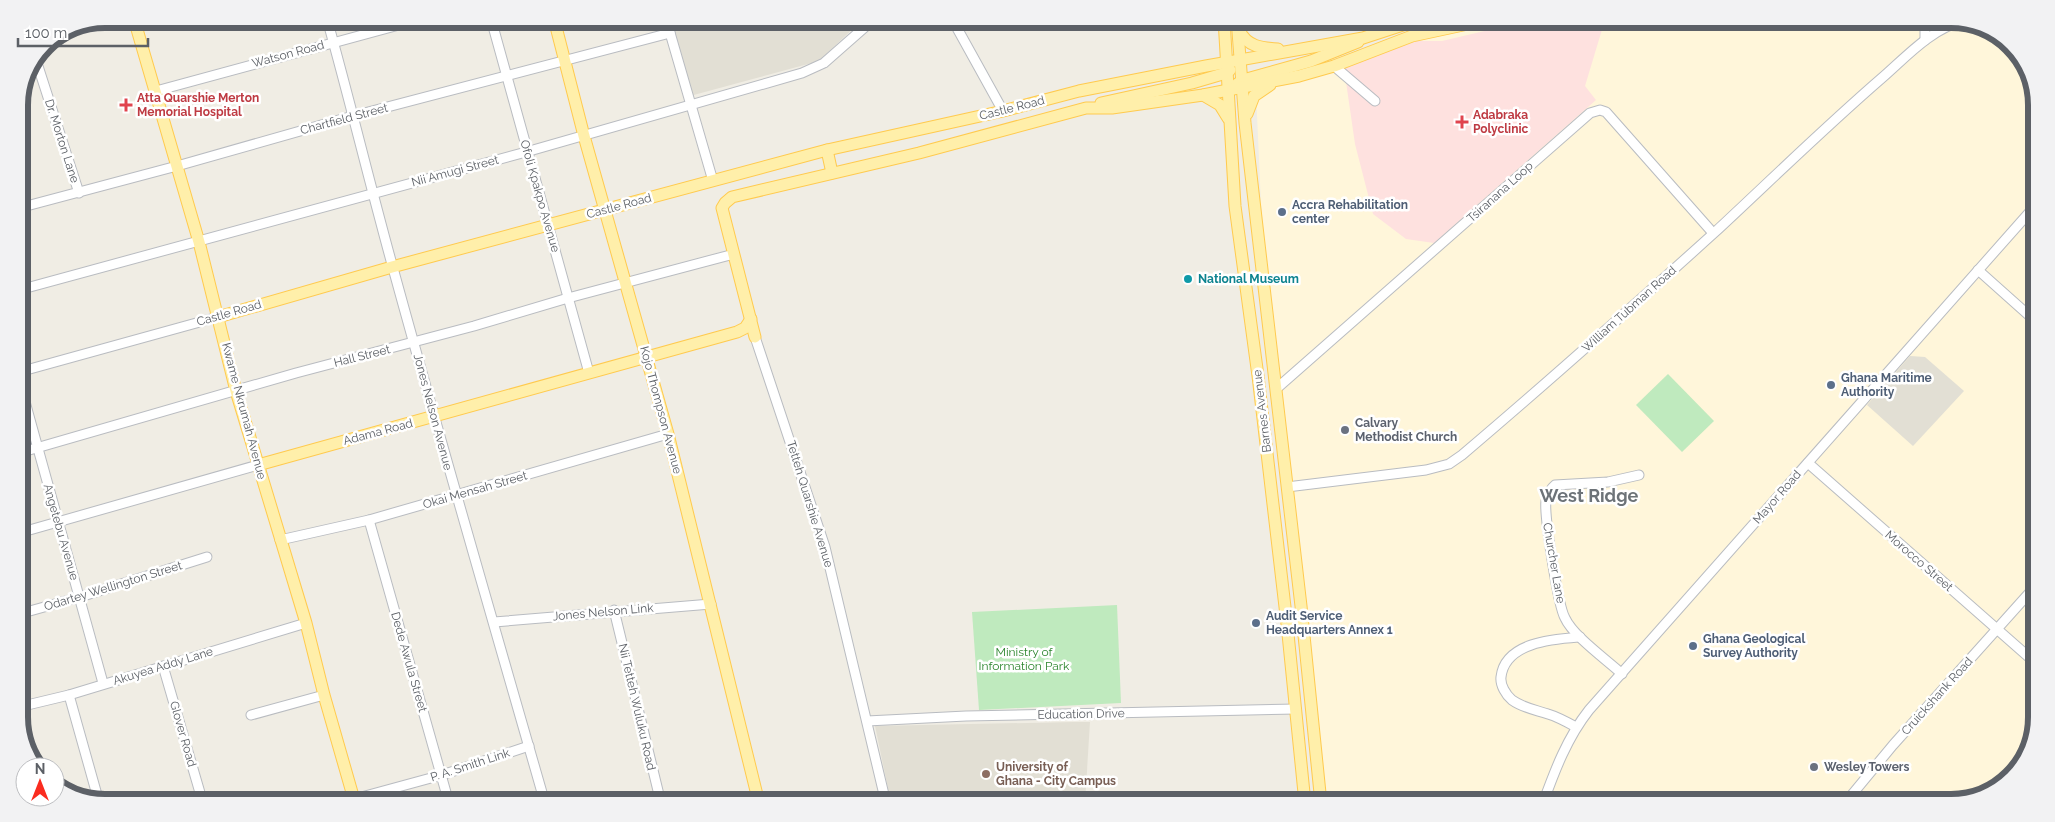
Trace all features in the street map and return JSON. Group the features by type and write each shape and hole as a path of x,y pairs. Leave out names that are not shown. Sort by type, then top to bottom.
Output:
{"main road":[{"name":"Kwame Nkrumah Avenue","path":"137,28 199,242 236,391 306,623 352,794"},
{"name":"Kojo Thompson Avenue","path":"556,28 584,136 668,434 757,794"},
{"name":"Barnes Avenue","path":"1224,28 1237,225 1258,376 1304,794"},
{"name":"Barnes Avenue","path":"1237,28 1245,123 1302,606 1319,794"},
{"path":"1239,28 1243,37 1253,45 1290,50"},
{"name":"Castle Road","path":"218,317 392,267 827,150 1003,111 1079,91 1206,66 1227,68 1240,60 1363,38 1394,28"},
{"name":"Castle Road","path":"722,208 725,202 732,197 919,153 1086,108 1112,108 1203,95 1227,91 1241,84 1280,80 1334,66 1412,36 1449,28"},
{"path":"1206,66 1222,46 1224,33"},
{"path":"1086,108 1103,102 1192,83 1227,68 1241,84 1311,62 1355,44 1363,38"},
{"path":"1245,123 1254,96 1280,80"},
{"path":"1203,95 1220,105 1229,119"},
{"path":"827,150 832,173"},
{"name":"Tetteh Quarshie Avenue","path":"722,208 755,337"},
{"name":"Adama Road","path":"258,465 737,332 745,328 751,319"},
{"path":"737,332 755,337"}],"street":[{"name":"Jones Nelson Avenue","path":"330,28 392,267 542,794"},
{"name":"Watson Road","path":"156,91 388,28"},
{"name":"Ofoli Kpakpo Avenue","path":"493,28 526,152 549,226 589,373"},
{"path":"669,28 712,180"},
{"name":"Nii Amugi Street","path":"28,288 584,136 802,73 824,63 864,28"},
{"path":"957,28 1003,111"},
{"path":"1925,28 1925,40"},
{"name":"William Tubman Road","path":"1287,487 1426,470 1449,464 1462,455 1537,391 1713,233 1859,98 1925,40 1943,28"},
{"name":"Chartfield Street","path":"28,206 353,116 670,33"},
{"name":"Dr. Morton Lane","path":"38,66 78,193"},
{"path":"1334,66 1375,102"},
{"name":"Tsiranana Loop","path":"1276,389 1590,113 1600,110 1606,112 1713,233"},
{"name":"Mayor Road","path":"1546,794 1561,755 1576,727 2027,215"},
{"name":"Hall Street","path":"28,451 568,298 734,254"},
{"path":"1978,270 2027,314"},
{"name":"Castle Road","path":"28,370 218,317"},
{"name":"Tetteh Quarshie Avenue","path":"755,337 825,547 884,794"},
{"name":"Angetebu Avenue","path":"28,412 103,683"},
{"name":"Okai Mensah Street","path":"280,540 369,520 668,434"},
{"name":"Morocco Street","path":"1808,463 2028,656"},
{"name":"Adama Road","path":"28,531 258,465"},
{"name":"Churcher Lane","path":"1622,674 1580,637 1564,618 1546,517 1546,500 1551,488 1559,484 1608,482 1639,475"},
{"name":"Dede Awula Street","path":"369,520 447,794"},
{"name":"Odartey Wellington Street","path":"28,611 207,557"},
{"name":"Cruickshank Road","path":"1853,794 2028,595"},
{"name":"Jones Nelson Link","path":"494,622 614,610 711,604"},
{"name":"Nii Tetteh Wuluku Road","path":"614,610 659,794"},
{"name":"Akuyea Addy Lane","path":"28,705 69,695 103,683 306,623"},
{"path":"1576,727 1561,719 1512,700 1502,684 1501,678 1507,662 1520,651 1547,641 1580,637"},
{"name":"Glover Road","path":"163,666 200,794"},
{"path":"69,695 97,794"},
{"path":"251,714 324,695"},
{"name":"Education Drive","path":"867,721 966,716 1296,709"},
{"name":"P. A. Smith Link","path":"378,794 529,746"}],"shaded area":[{"path":"671,28 854,28 819,61 690,96"},
{"path":"1472,28 1961,28 1989,38 2012,58 2022,75 2027,99 2028,718 2020,752 2005,772 1997,779 1975,790 1961,794 1324,794 1273,337 1261,204 1256,92 1405,44"},
{"name":"Adabraka Polyclinic","path":"1498,28 1602,28 1585,86 1596,100 1434,243 1406,239 1373,214 1355,144 1344,68 1416,41 1442,41"},
{"path":"1910,356 1925,357 1964,391 1913,446 1867,405"},
{"name":"University of Ghana - City Campus","path":"1090,722 1086,794 889,794 875,726"}],"green space":[{"path":"1668,374 1714,421 1682,452 1636,405"},
{"name":"Ministry of Information Park","path":"1117,605 1121,703 979,710 972,612"}],"place":[{"name":"Atta Quarshie Merton Memorial Hospital","path":"126,105"},
{"name":"Adabraka Polyclinic","path":"1462,122"},
{"name":"Accra Rehabilitation center","path":"1282,212"},
{"name":"National Museum","path":"1188,279"},
{"name":"Ghana Maritime Authority","path":"1831,385"},
{"name":"Calvary Methodist Church","path":"1345,430"},
{"name":"Audit Service Headquarters Annex 1","path":"1256,623"},
{"name":"Ghana Geological Survey Authority","path":"1693,646"},
{"name":"Wesley Towers","path":"1814,767"},
{"name":"University of Ghana - City Campus","path":"986,774"}],"district":[{"name":"West Ridge","path":"1589,495"}]}
